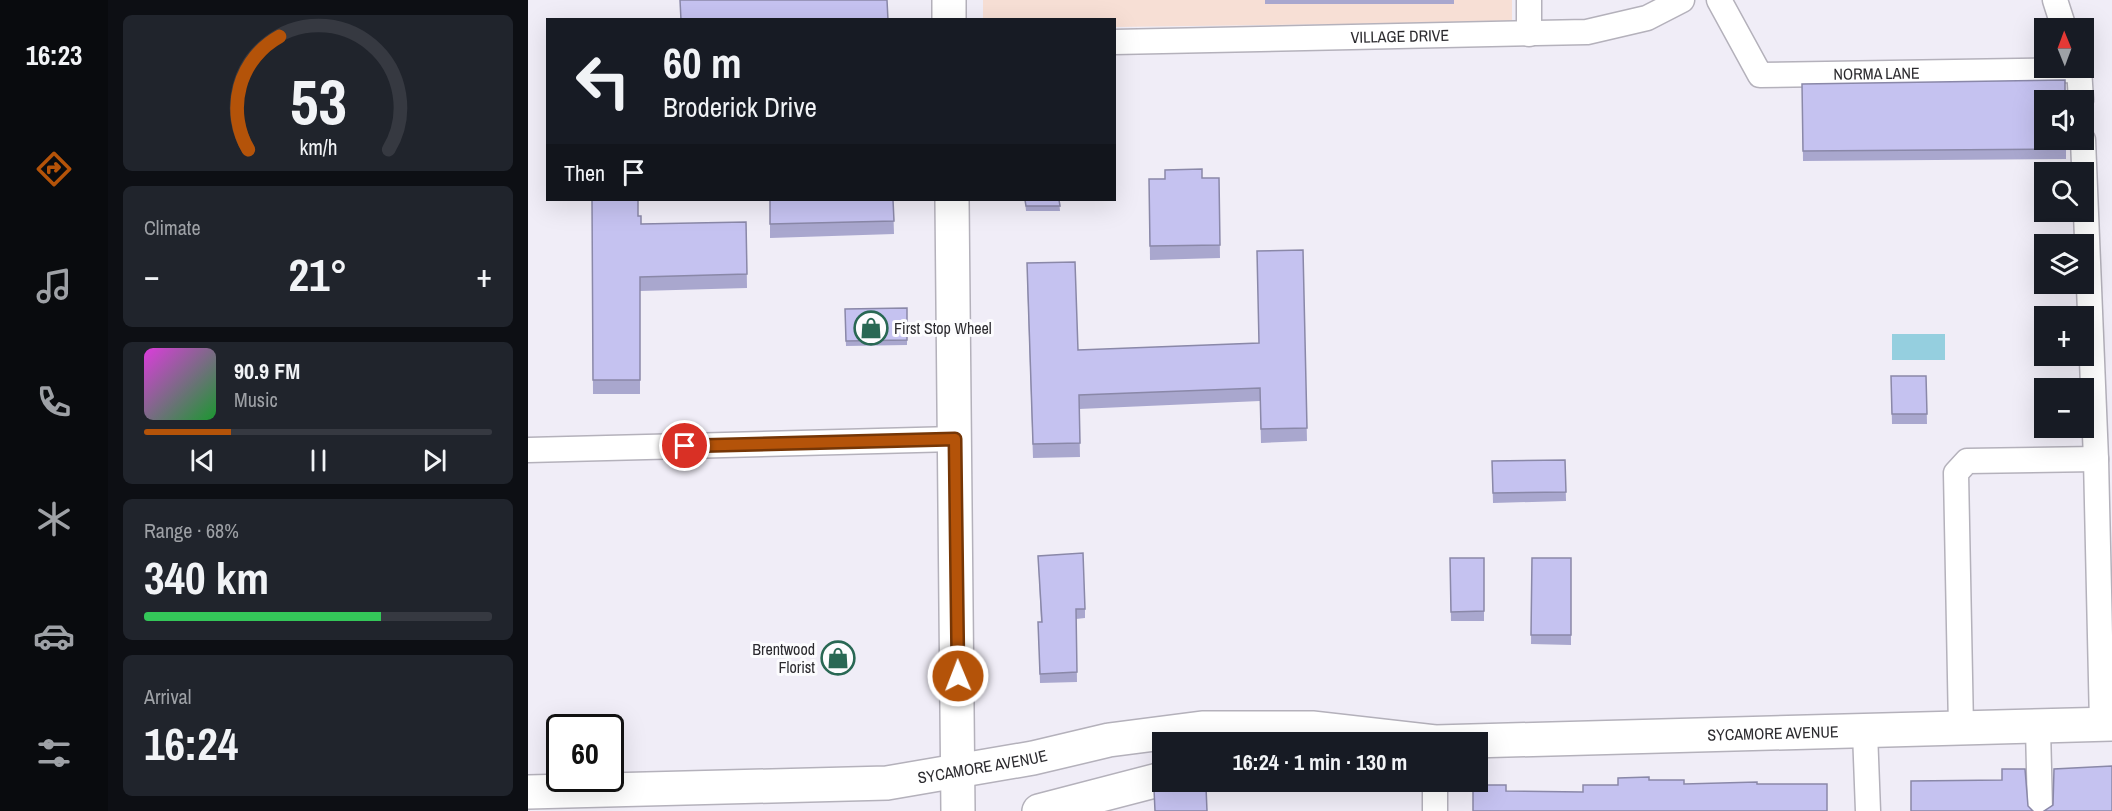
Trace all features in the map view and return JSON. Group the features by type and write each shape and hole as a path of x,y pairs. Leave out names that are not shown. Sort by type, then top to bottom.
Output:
{"street":[{"path":"949,0 949,18"},
{"path":"1529,0 1529,34"},
{"name":"VILLAGE DRIVE","path":"1116,42 1587,32 1647,18 1682,0"},
{"name":"NORMA LANE","path":"1719,0 1760,75 2034,70"},
{"path":"2055,0 2061,18"},
{"path":"2083,150 2107,724"},
{"path":"952,201 958,811"},
{"path":"528,450 955,439"},
{"path":"1961,728 1956,473 1967,461 2096,459"},
{"name":"SYCAMORE AVENUE","path":"1488,741 2038,728 2107,724"},
{"name":"SYCAMORE AVENUE","path":"1171,732 1202,728 1312,728 1347,732"},
{"path":"2038,728 2040,811"},
{"path":"1865,732 1868,811"},
{"name":"SYCAMORE AVENUE","path":"528,792 887,783 1033,758 1109,740 1152,734"},
{"path":"1040,811 1152,782"},
{"path":"1435,792 1435,811"}],"shaded area":[{"path":"983,0 1512,0 1512,22 1116,27 1116,18 983,18"}],"water":[{"path":"1892,334 1945,334 1945,360 1892,360"}],"building":[{"path":"680,0 887,0 888,18 681,18"},
{"path":"2065,80 2065,90 2034,90 2034,149 1803,151 1802,84"},
{"path":"1202,169 1202,178 1219,178 1220,245 1150,246 1149,179 1165,179 1165,170"},
{"path":"592,201 638,201 638,216 641,216 641,224 746,222 747,274 640,277 640,380 593,380"},
{"path":"770,201 893,201 894,221 770,224"},
{"path":"1025,201 1059,201 1060,206 1026,206"},
{"path":"1303,250 1307,428 1261,429 1260,388 1079,395 1080,443 1033,444 1027,263 1075,262 1078,350 1259,343 1257,251"},
{"path":"907,308 907,340 846,341 845,309"},
{"path":"1891,376 1926,376 1927,414 1892,414"},
{"path":"1565,460 1566,492 1493,493 1492,461"},
{"path":"1083,553 1085,609 1076,609 1077,672 1040,674 1038,622 1042,622 1038,556"},
{"path":"1450,558 1484,558 1484,611 1451,612"},
{"path":"1532,558 1571,558 1571,635 1531,635"},
{"path":"2112,766 2112,811 2044,811 2053,805 2054,769"},
{"path":"2002,769 2025,769 2028,806 2033,811 1911,811 1911,781 2002,780"},
{"path":"1649,777 1649,780 1684,780 1684,784 1757,782 1757,784 1827,784 1827,811 1473,811 1473,792 1488,792 1488,785 1506,785 1506,791 1583,792 1583,785 1618,785 1618,778"},
{"path":"1154,792 1206,792 1207,811 1155,811"}],"place":[{"name":"First Stop Wheel","path":"871,328"},
{"name":"Brentwood Florist","path":"838,658"}],"route":[{"path":"685,446 955,439 958,676"}]}
